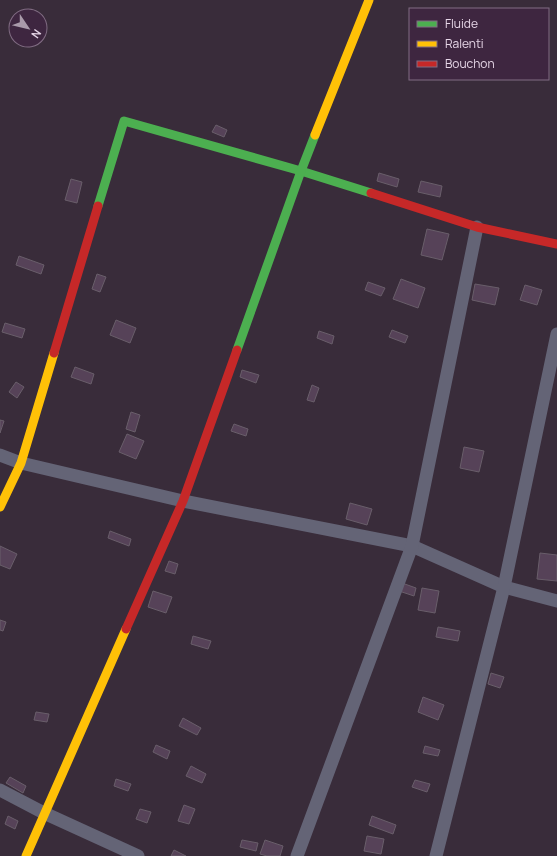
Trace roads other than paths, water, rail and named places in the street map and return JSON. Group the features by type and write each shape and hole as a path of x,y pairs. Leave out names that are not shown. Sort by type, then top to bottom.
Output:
{"street":[{"path":"26,856 182,501 301,171 369,0"},
{"path":"0,507 21,463 124,121 301,171 477,227 557,244"},
{"path":"297,856 412,546 477,227"},
{"path":"436,856 504,587 557,334"},
{"path":"0,455 21,463 182,501 412,546 504,587 557,601"},
{"path":"0,790 44,813 138,856"}]}
